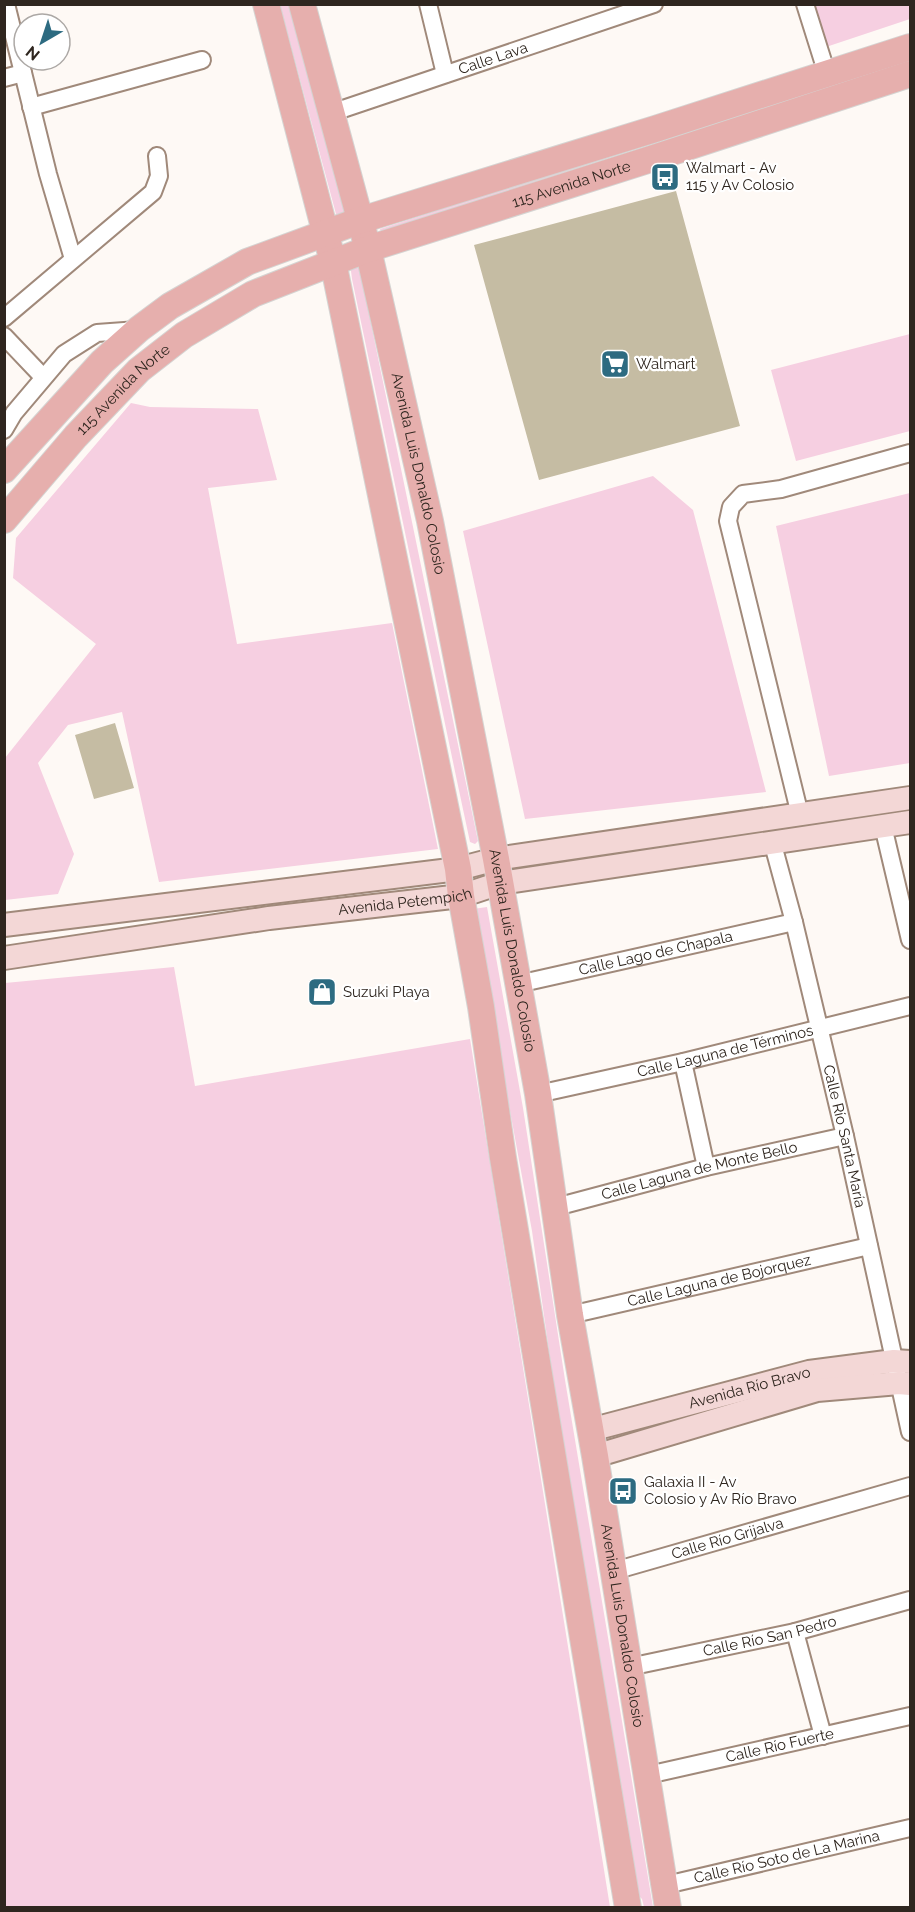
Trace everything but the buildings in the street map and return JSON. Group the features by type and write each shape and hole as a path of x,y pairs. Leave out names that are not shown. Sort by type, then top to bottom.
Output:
{"main road":[{"path":"266,4 333,262 458,869 503,1158 628,1908"},
{"name":"Avenida Luis Donaldo Colosio","path":"302,4 361,220 430,521 498,871 538,1094 570,1315 667,1897"},
{"path":"827,74 910,47"},
{"name":"115 Avenida Norte","path":"4,470 102,362 139,329 170,306 247,262 361,220 827,74"},
{"name":"115 Avenida Norte","path":"4,520 76,436 139,370 184,334 252,294 368,249 910,74"},
{"name":"Avenida Petempich","path":"4,958 269,918 461,896 498,871 800,815 910,798"},
{"name":"Avenida Petempich","path":"4,925 458,869 498,871 832,835 910,822"},
{"name":"Avenida Río Bravo","path":"590,1430 809,1372 902,1361"},
{"name":"Avenida Río Bravo","path":"595,1456 817,1390 905,1384"}],"street":[{"path":"6,4 31,107 73,259"},
{"path":"428,4 445,74"},
{"name":"Calle Lava","path":"331,113 654,4"},
{"path":"804,4 827,74"},
{"path":"31,107 202,60"},
{"path":"4,78 23,73"},
{"path":"4,318 153,192 159,176 157,156"},
{"path":"4,430 14,413 64,354 97,333 139,329"},
{"path":"4,336 43,377"},
{"path":"800,815 728,521 731,507 743,494 781,489 910,453"},
{"path":"883,826 910,940"},
{"name":"Calle Río Santa María","path":"772,842 794,922 869,1246 902,1361 910,1432"},
{"name":"Calle Lago de Chapala","path":"518,984 794,922"},
{"name":"Calle Laguna de Términos","path":"538,1094 819,1030 910,1006"},
{"path":"683,1062 706,1167"},
{"name":"Calle Laguna de Monte Bello","path":"556,1207 706,1167 844,1136"},
{"name":"Calle Laguna de Bojorquez","path":"570,1315 869,1246"},
{"name":"Calle Río Grijalva","path":"614,1571 910,1486"},
{"name":"Calle Río San Pedro","path":"629,1667 795,1632 910,1600"},
{"path":"795,1632 823,1736"},
{"name":"Calle Río Fuerte","path":"648,1775 910,1716"},
{"name":"Calle Río Soto de La Marina","path":"667,1897 910,1828"}],"shaded area":[{"path":"280,5 290,5 349,216 338,219 336,214"},
{"path":"813,5 910,5 910,19 826,47"},
{"path":"910,57 910,60 381,232 380,229"},
{"path":"358,261 478,841 475,844 470,842 352,279 350,263"},
{"path":"910,334 910,431 796,461 771,370"},
{"path":"131,403 150,407 258,409 277,480 208,488 237,644 392,623 438,849 159,882 122,712 68,725 38,763 74,854 58,894 5,900 5,758 96,644 13,578 16,538"},
{"path":"653,476 693,510 766,792 525,819 463,531"},
{"path":"910,493 910,763 829,776 776,526"},
{"path":"778,828 778,830 521,868 523,865"},
{"path":"487,907 523,1108 565,1380 653,1907 644,1907 642,1899 634,1891 559,1421 532,1231 473,909"},
{"path":"174,967 195,1086 470,1039 610,1907 5,1907 5,983"}],"place":[{"name":"Walmart - Av 115 y Av Colosio","path":"665,177"},
{"name":"Walmart","path":"615,364"},
{"name":"Suzuki Playa","path":"322,992"},
{"name":"Galaxia II - Av Colosio y Av Río Bravo","path":"623,1491"}]}
